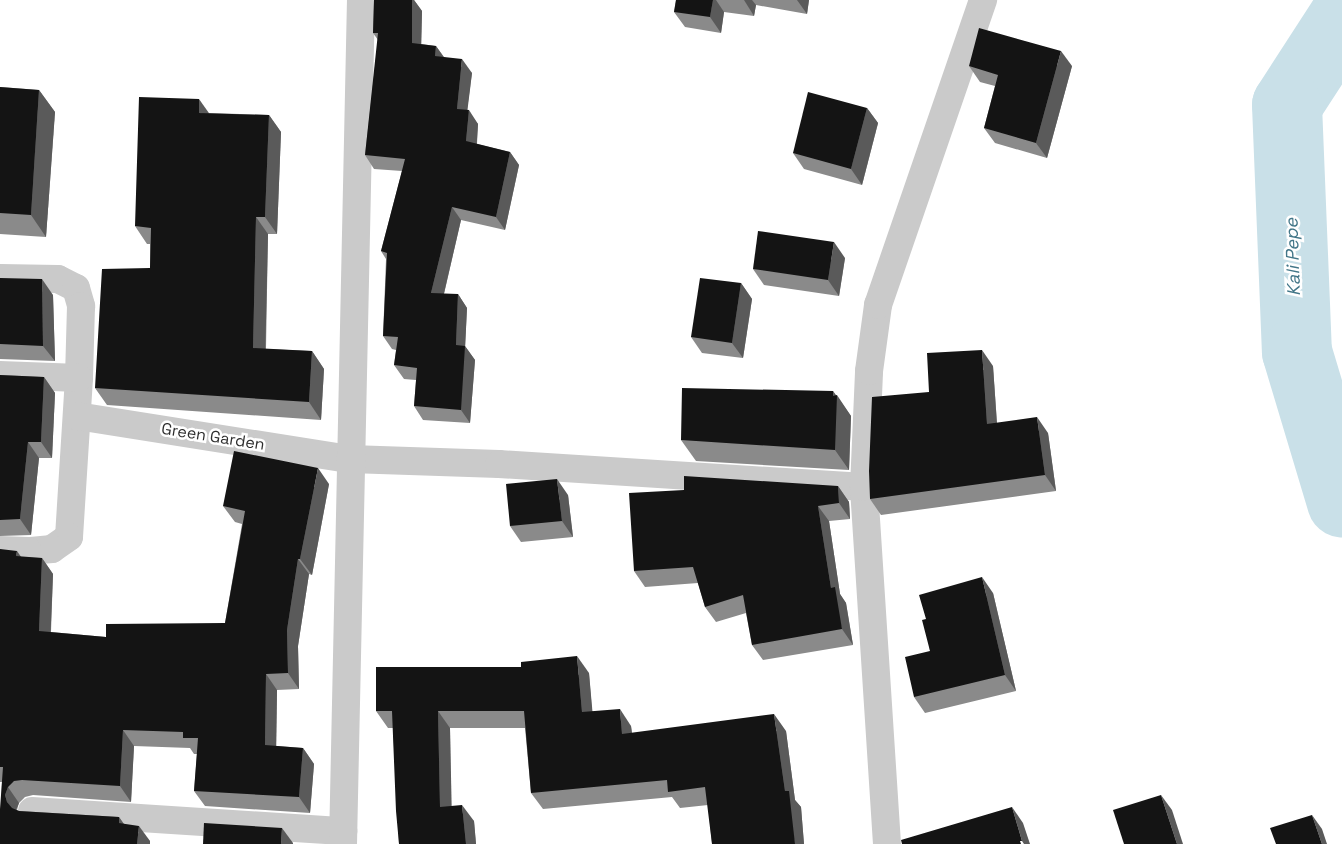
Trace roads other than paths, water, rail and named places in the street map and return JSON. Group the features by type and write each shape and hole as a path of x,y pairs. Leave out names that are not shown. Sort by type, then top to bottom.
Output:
{"street":[{"path":"32,811 343,838 361,0"},
{"path":"887,844 864,487 869,371 878,305 982,0"},
{"path":"0,278 58,279 76,288 81,306 79,378 69,537 52,549 28,551 0,550"},
{"path":"0,375 79,378"},
{"name":"Green Garden","path":"77,416 350,459 499,464 864,487"}],"waterway":[{"name":"Kali Pepe","path":"1342,20 1287,105 1297,352 1342,502"}]}
